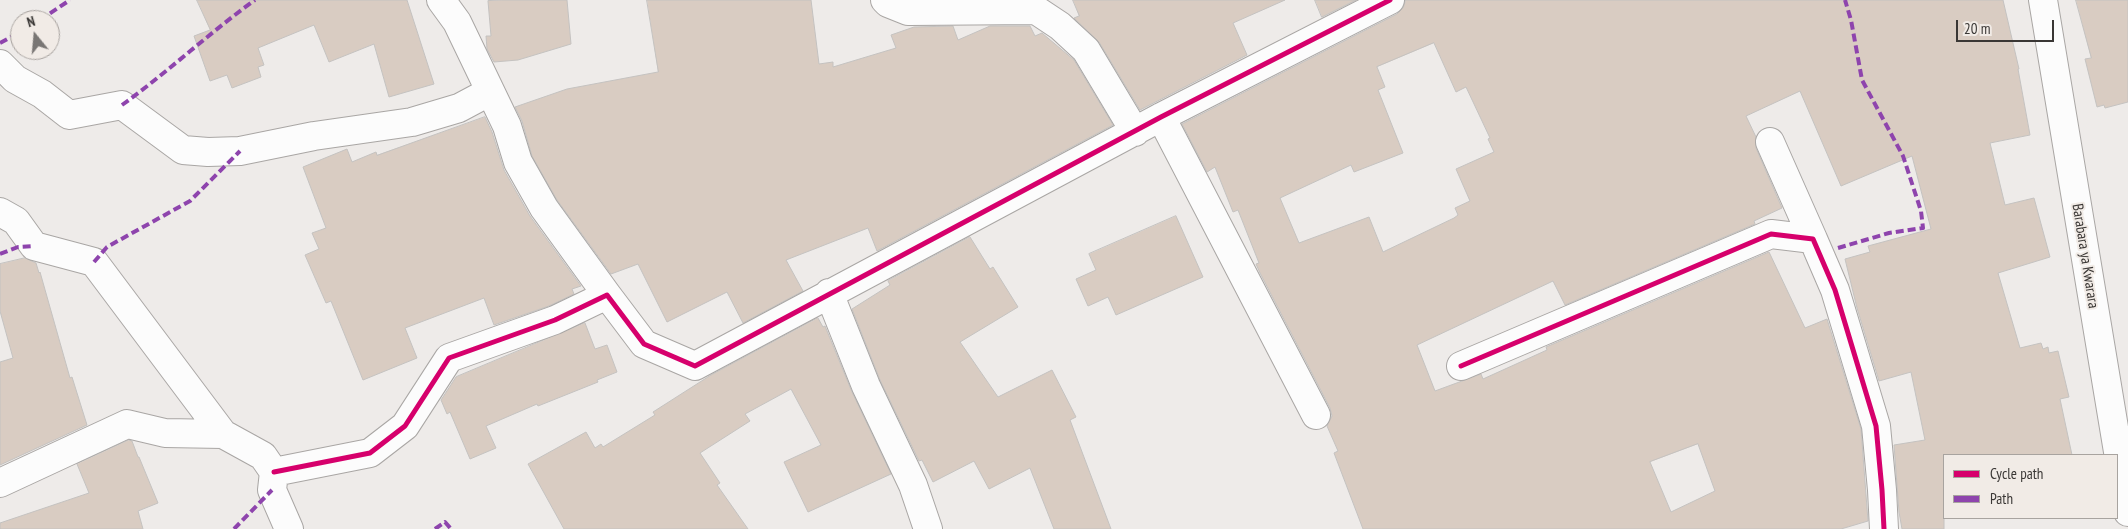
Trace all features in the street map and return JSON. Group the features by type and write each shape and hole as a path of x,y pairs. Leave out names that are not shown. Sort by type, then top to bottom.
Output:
{"street":[{"path":"441,0 457,22 507,126 518,162 544,208 644,344 695,366 1161,117 1390,0"},
{"path":"885,0 908,11 1036,10 1060,26 1086,50 1135,132"},
{"name":"Barabara ya Kwarara","path":"2043,0 2128,512"},
{"path":"0,64 15,79 42,94 69,115 122,105 182,150 208,152 240,151 314,136 412,122 460,108 489,92"},
{"path":"1161,117 1316,415"},
{"path":"1770,142 1835,290 1876,426 1884,529"},
{"path":"0,212 16,221 34,246 94,262 222,434 263,456 274,472 272,490 289,529"},
{"path":"1461,366 1771,234 1813,239"},
{"path":"829,293 866,386 913,485 928,529"},
{"path":"274,472 370,453 405,426 449,358 555,320 607,295"},
{"path":"0,482 127,424 166,433 222,434"}],"building":[{"path":"197,0 407,0 434,84 389,97 374,44 329,62 314,25 258,48 264,65 258,67 261,77 232,88 227,75 210,81 194,36 210,30"},
{"path":"567,0 571,44 518,60 494,62 487,49 486,36 491,36 488,1"},
{"path":"647,0 811,0 819,64 833,62 833,67 896,48 891,35 914,27 953,26 958,40 990,26 1030,26 1035,36 1042,33 1074,60 1113,125 877,251 868,228 786,260 803,291 743,323 727,292 667,322 638,264 611,274 557,200 532,156 522,121 515,107 567,89 658,72"},
{"path":"1073,0 1285,0 1233,23 1247,55 1140,110 1099,42 1074,18 1079,16"},
{"path":"1315,0 1356,0 1322,17"},
{"path":"1406,0 2003,0 2019,69 2030,135 1990,143 2005,205 2034,198 2050,257 1998,273 2020,348 2041,343 2043,349 2048,347 2049,353 2058,351 2069,397 2060,399 2072,454 1943,454 1944,529 1902,529 1894,445 1925,440 1911,372 1879,381 1857,308 1845,259 1870,252 1868,246 1931,229 1912,156 1841,186 1800,91 1746,116 1756,137 1756,148 1782,208 1754,221 1755,224 1565,305 1553,281 1417,345 1435,391 1481,374 1483,379 1547,350 1546,347 1769,252 1805,328 1827,319 1861,429 1868,521 1841,529 1363,529 1334,453 1338,451 1327,426 1332,416 1330,408 1260,273 1256,264 1259,263 1238,210 1233,212 1215,167 1207,172 1182,124 1397,14 1403,8","holes":["1434,43 1456,92 1466,87 1490,138 1488,139 1494,152 1456,169 1470,201 1455,208 1458,215 1383,252 1369,217 1299,243 1280,198 1351,165 1354,172 1403,153 1378,90 1385,87 1377,67","1698,444 1715,491 1671,512 1650,462"]},
{"path":"2076,0 2128,0 2128,102 2105,108 2104,105 2097,107 2085,59 2091,58"},
{"path":"485,117 492,132 504,170 530,216 581,286 572,289 574,294 549,306 494,325 484,298 405,328 417,358 363,380 331,301 326,303 305,255 319,249 312,233 326,228 303,167 347,149 352,162 376,152 377,155"},
{"path":"1176,216 1203,277 1116,315 1108,297 1088,306 1076,279 1096,270 1089,254"},
{"path":"970,237 990,269 993,267 1018,307 960,342 998,397 1052,370 1076,417 1070,420 1111,529 1054,529 1030,468 989,489 974,461 933,482 922,460 919,461 880,380 852,309 890,285 888,281"},
{"path":"25,258 36,263 40,272 70,378 72,377 87,425 0,465 0,362 13,358 0,311 0,264"},
{"path":"818,318 823,327 825,326 852,392 891,474 808,512 784,462 821,445 791,389 745,414 750,421 700,453 720,483 717,485 748,529 564,529 528,464 586,432 595,448 601,444 603,447 655,415 653,412 711,375"},
{"path":"585,323 595,349 607,345 617,372 597,380 598,382 538,406 537,404 486,426 496,448 470,459 450,412 447,414 441,400 456,377"},
{"path":"129,440 132,441 158,503 138,511 143,529 0,529 0,523 89,493 77,464"}],"marked path":[{"path":"55,10 70,0"},
{"path":"122,105 255,0"},
{"path":"1838,248 1889,233 1923,228 1921,211 1903,156 1862,80 1851,20 1845,0"},
{"path":"0,43 10,38"},
{"path":"94,262 107,247 190,201 240,151"},
{"path":"0,254 18,247 34,246"},
{"path":"234,529 272,490"},
{"path":"435,529 445,522 451,529"}],"cycle path":[{"path":"274,472 370,453 405,426 449,358 555,320 607,295 644,344 695,366 1161,117 1390,0"},
{"path":"1461,366 1771,234 1813,239 1835,290 1876,426 1884,529"}]}
